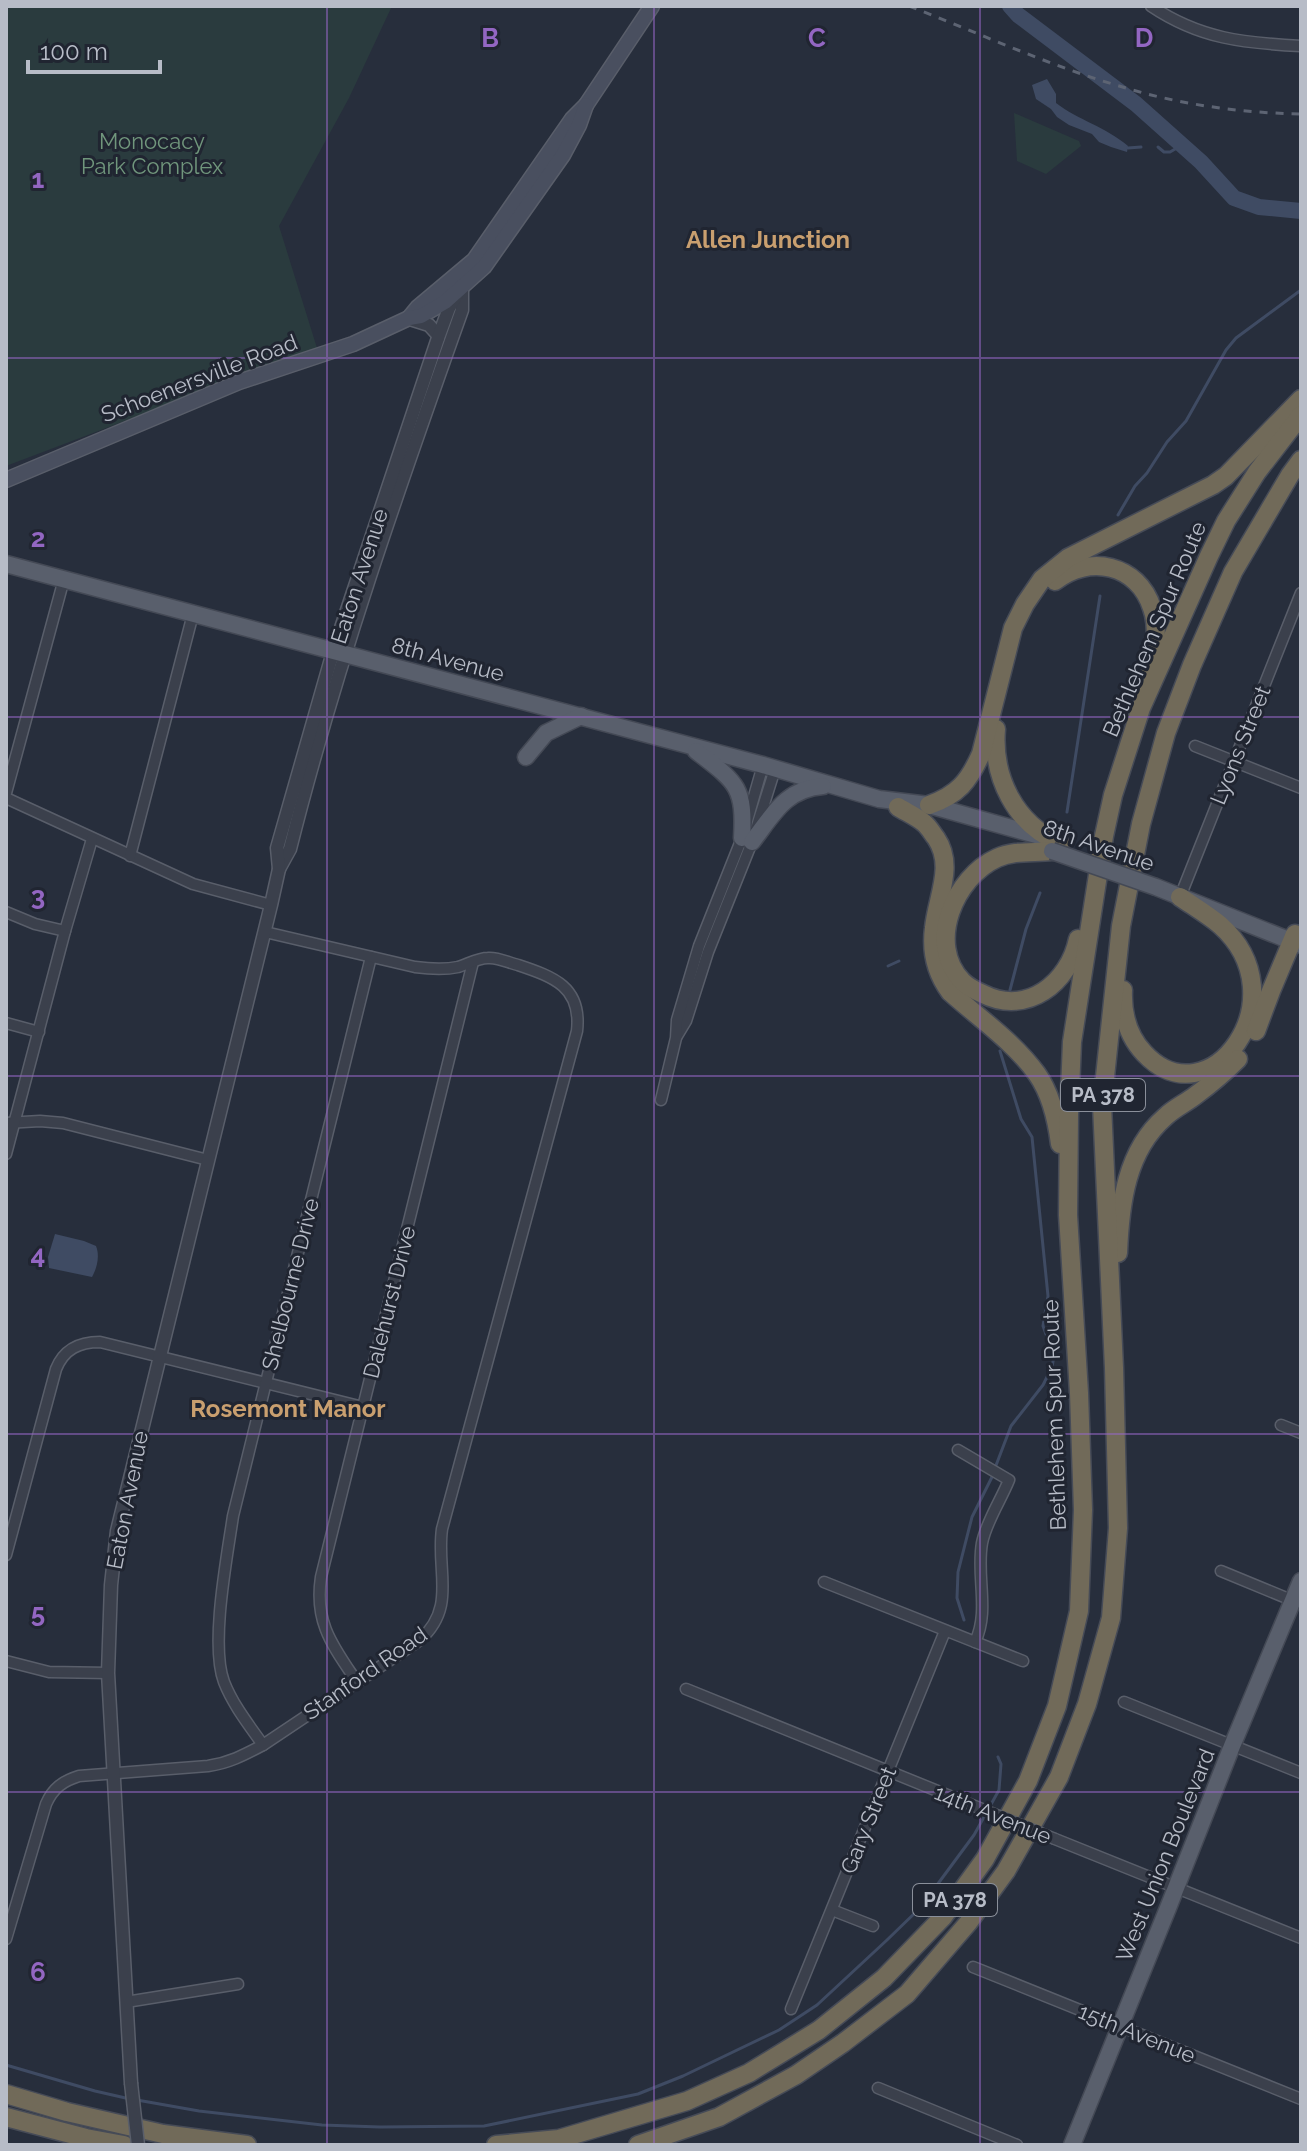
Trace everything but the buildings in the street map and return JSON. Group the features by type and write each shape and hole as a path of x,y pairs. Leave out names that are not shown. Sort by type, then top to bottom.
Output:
{"highway":[{"path":"1068,1215 1057,1125 1045,1088 1017,1051 950,992 937,969 934,926 942,893 945,860 942,847 914,810 957,792 975,768 1013,628 1042,579 1068,558 1226,476 1301,399"},
{"name":"Bethlehem Spur Route","path":"496,2145 559,2139 687,2101 749,2073 819,2030 884,1978 943,1917 985,1859 1028,1781 1057,1706 1079,1611 1083,1510 1068,1215 1072,1042 1104,836 1113,795 1141,708 1226,521 1257,472 1301,415"},
{"name":"PA 378","path":"638,2145 719,2117 796,2075 907,1994 968,1923 1006,1871 1059,1777 1087,1704 1111,1618 1118,1528 1102,1105 1121,926 1141,824 1166,733 1192,665 1233,572 1301,460"},
{"path":"1056,847 1016,808 999,771 994,743 1007,678 1023,634 1043,593 1065,573 1094,565 1108,567 1123,572 1145,593 1152,606 1155,638 1152,668 1141,708"},
{"path":"1141,824 1123,995 1127,1023 1135,1042 1157,1064 1175,1072 1191,1073 1210,1067 1227,1055 1239,1042 1293,937"},
{"path":"1056,847 998,857 972,875 954,902 946,931 951,964 962,981 992,999 1027,1001 1048,989 1063,974 1076,951 1087,894 1104,836"},
{"path":"1182,892 1221,926 1244,957 1252,988 1249,1022"},
{"path":"1114,1368 1120,1221 1129,1173 1137,1151 1163,1118 1209,1086 1244,1053 1256,1032 1293,937"},
{"path":"6,2094 163,2134 247,2145"},
{"path":"6,2117 124,2145"}],"main road":[{"name":"Schoenersville Road","path":"409,318 474,260 572,119 586,105 652,6"},
{"name":"Schoenersville Road","path":"6,480 225,388 353,344 409,318 421,316 445,302 484,267 563,155 586,105"},
{"name":"8th Avenue","path":"6,564 689,745 1056,847 1182,892 1293,937"},
{"path":"526,757 546,733 581,716"},
{"path":"689,745 727,776 738,791 747,840"},
{"path":"747,840 795,793 832,786"},
{"name":"West Union Boulevard","path":"1072,2145 1232,1746 1297,1602 1301,1581"}],"street":[{"path":"1151,6 1169,18 1219,37 1301,46"},
{"name":"Eaton Avenue","path":"138,2145 131,2083 108,1673 111,1585 117,1531 279,869 290,849 339,654 438,338 449,308 474,260"},
{"name":"Eaton Avenue","path":"339,654 462,310 462,288"},
{"path":"409,318 429,325 438,338"},
{"path":"64,579 6,796 193,884 271,905"},
{"name":"Lyons Street","path":"1182,892 1233,761 1297,617 1301,593"},
{"path":"130,856 193,614"},
{"path":"1195,746 1301,788"},
{"path":"661,1100 676,1038 686,1021 769,767"},
{"path":"6,1154 10,1123 39,1032 92,839"},
{"path":"6,912 35,924 65,931"},
{"path":"265,932 395,964 435,970 473,962"},
{"name":"Shelbourne Drive","path":"263,1745 232,1698 219,1659 223,1579 233,1516 371,957"},
{"name":"Stanford Road","path":"6,1939 49,1798 68,1779 234,1761 263,1745 420,1640 433,1626 442,1605 442,1529 577,1031 577,1011 569,991 555,979 493,958 473,962"},
{"name":"Dalehurst Drive","path":"357,1682 322,1623 319,1592 473,962"},
{"path":"6,1023 39,1032"},
{"path":"10,1123 63,1123 208,1160"},
{"path":"6,1555 56,1369 73,1347 100,1342 363,1407"},
{"path":"1281,1425 1301,1433"},
{"path":"958,1450 1009,1480 982,1540 982,1616 975,1642"},
{"path":"1221,1571 1297,1602"},
{"path":"824,1582 1023,1661"},
{"name":"Gary Street","path":"791,2009 945,1631"},
{"path":"6,1661 49,1672 108,1673"},
{"name":"14th Avenue","path":"686,1689 1301,1938"},
{"path":"1124,1702 1301,1773"},
{"path":"832,1910 873,1926"},
{"name":"15th Avenue","path":"973,1967 1301,2099"},
{"path":"126,2002 238,1984"},
{"path":"878,2088 1017,2145"}],"green space":[{"name":"Monocacy Park Complex","path":"6,6 392,6 349,98 279,226 317,348 6,466"},
{"path":"1014,113 1079,141 1081,146 1046,174 1017,161"}],"water":[{"path":"1047,79 1056,94 1056,103 1119,139 1128,146 1127,152 1099,142 1092,134 1069,125 1036,99 1032,85"},
{"path":"55,1234 96,1246 97,1262 92,1277 49,1268 48,1257"}],"waterway":[{"path":"1010,6 1136,104 1201,162 1234,198 1259,207 1301,211"},
{"path":"1158,147 1170,152 1182,145"},
{"path":"1128,148 1141,147"},
{"path":"1118,515 1135,486 1186,421 1226,350 1236,338 1301,290"},
{"path":"1067,812 1100,596"},
{"path":"1010,990 1026,929 1040,893"},
{"path":"888,966 899,961"},
{"path":"995,1468 1011,1426 1043,1385 1054,1356 1043,1326 1048,1296 1032,1137 1021,1119 1000,1051"},
{"path":"964,1620 957,1598 958,1572 972,1517 993,1475"},
{"path":"137,2100 199,2111 322,2125 484,2126 638,2094 779,2030 817,2005 887,1940 920,1908 974,1835 999,1790 1001,1764 998,1757"},
{"path":"6,2065 130,2099"}],"railway":[{"path":"909,6 1098,80 1147,94 1213,107 1301,114"}],"district":[{"name":"Allen Junction","path":"768,240"},
{"name":"Rosemont Manor","path":"288,1409"}]}
